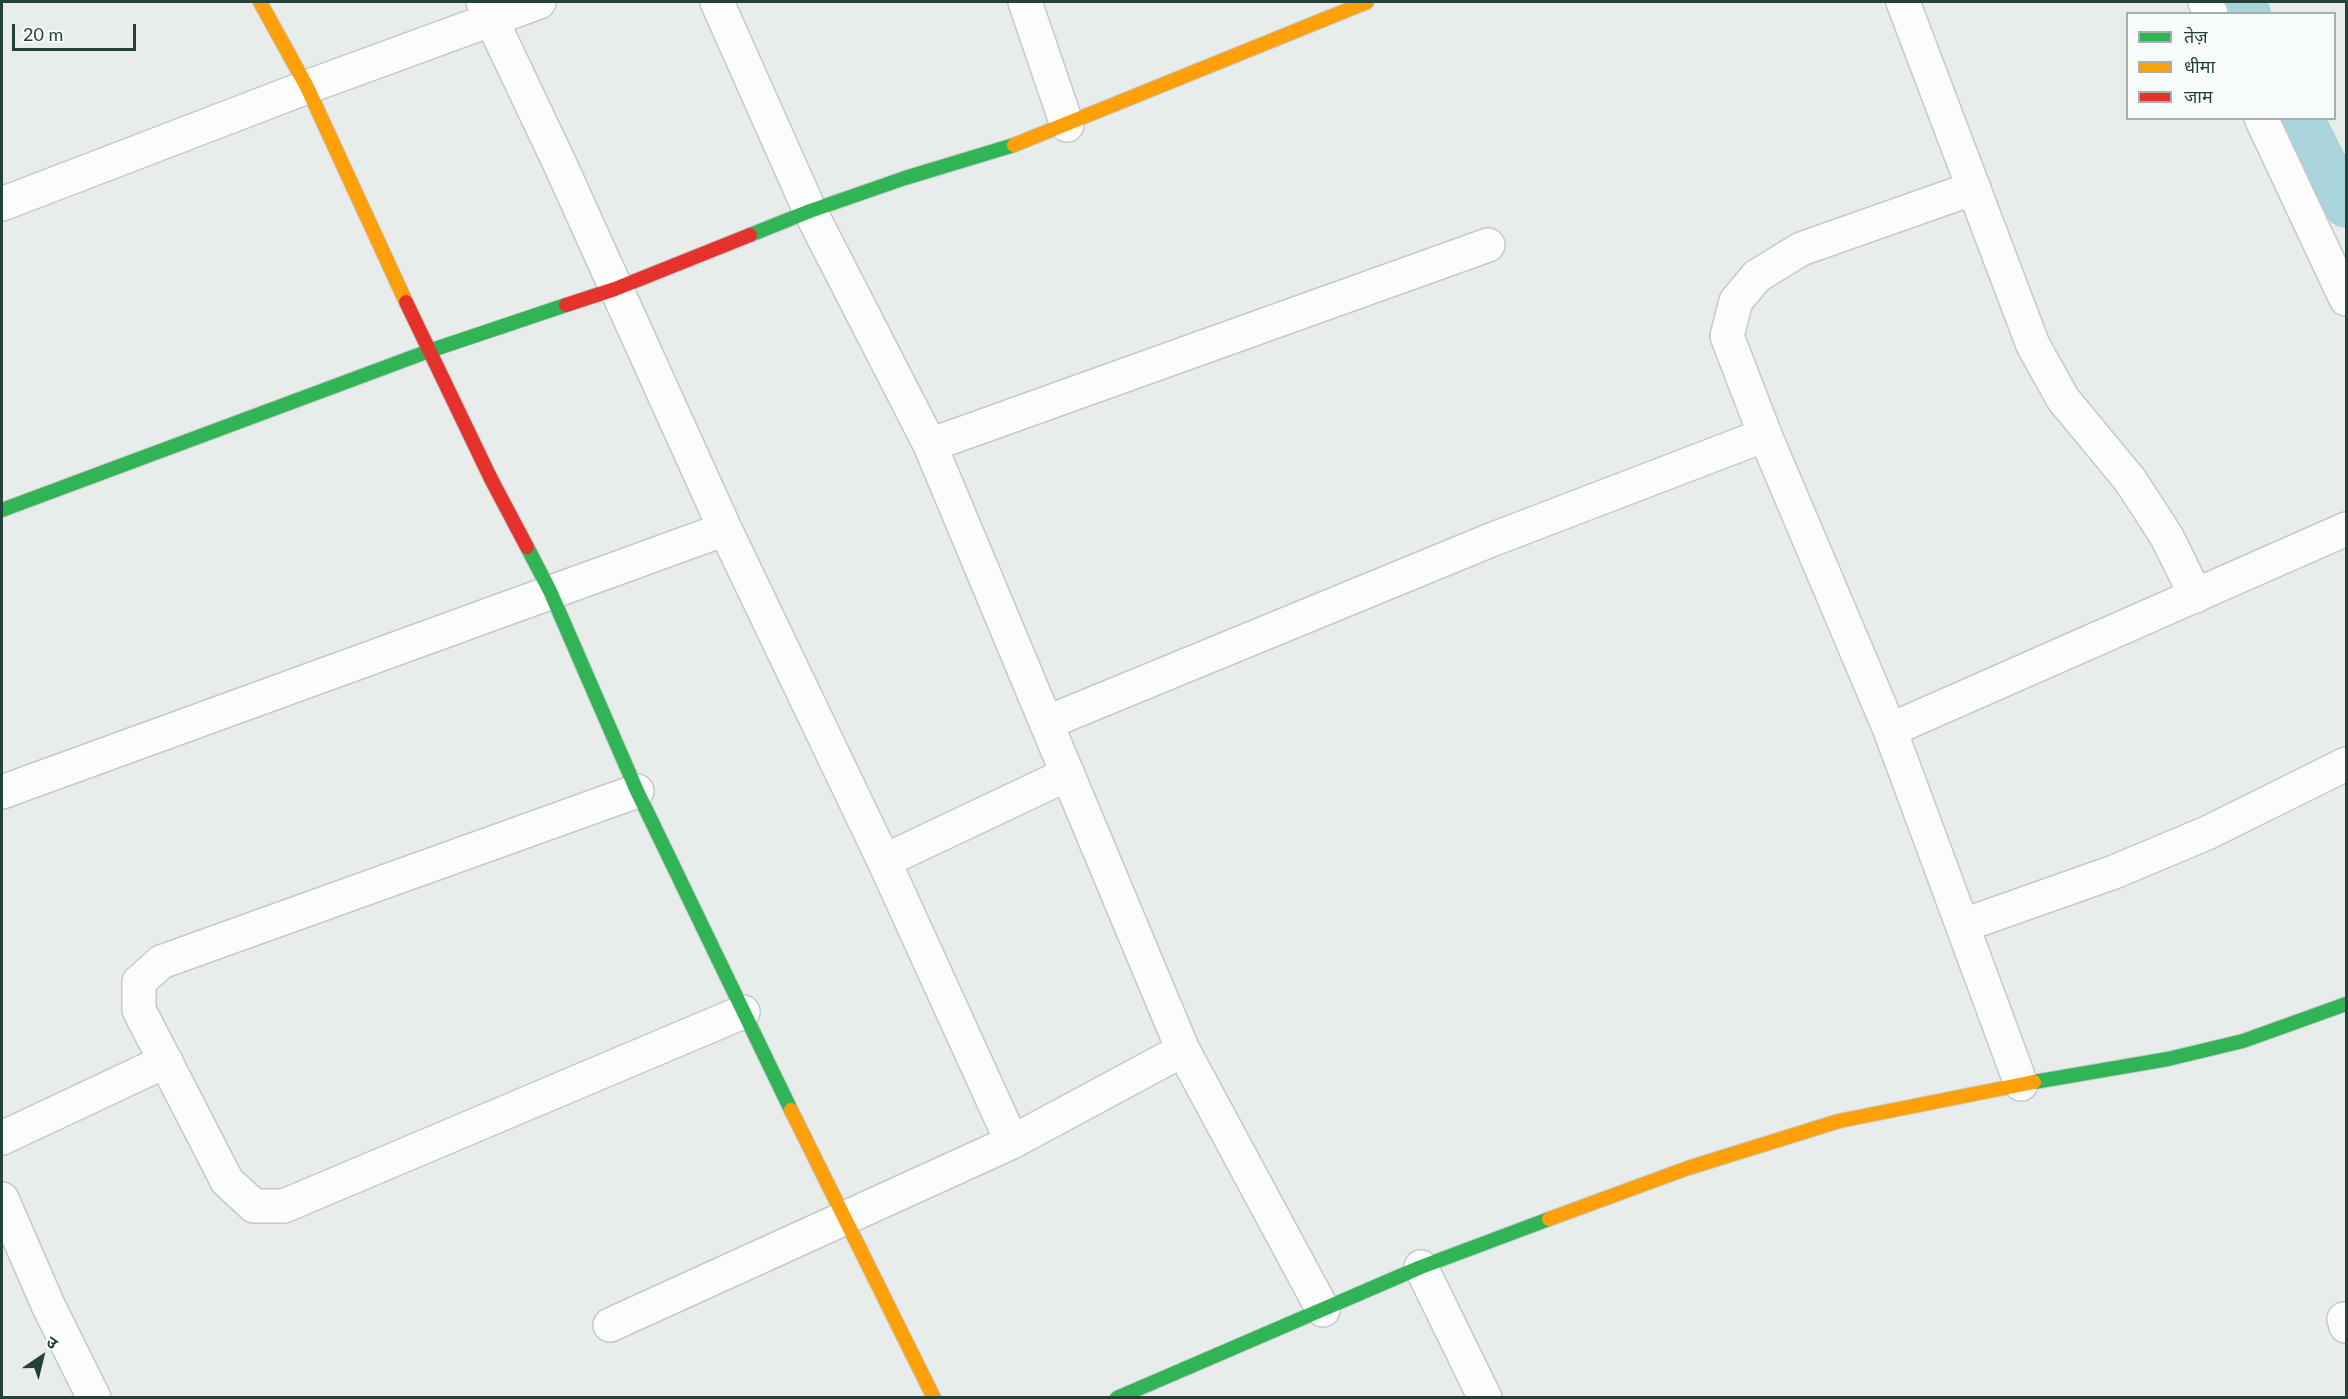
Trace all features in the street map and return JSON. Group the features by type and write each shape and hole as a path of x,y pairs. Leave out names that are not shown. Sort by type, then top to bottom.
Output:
{"street":[{"path":"260,2 307,87 429,351 491,479 550,591 637,791 743,1012 934,1398"},
{"path":"2,204 307,87 488,10 539,2"},
{"path":"717,2 810,211 930,445 1183,1050 1323,1310"},
{"path":"1025,2 1067,125"},
{"path":"2,510 429,351 615,290 810,211 905,178 1003,149 1367,2"},
{"path":"1903,2 2033,345 2063,399 2092,437 2130,480 2167,537 2196,596"},
{"path":"488,10 725,530 884,861 1012,1142"},
{"path":"2262,120 2346,299"},
{"path":"1974,188 1801,249 1757,276 1736,302 1727,336 1765,435 1890,730 2021,1084"},
{"path":"930,445 1488,245"},
{"path":"1046,723 1480,544 1765,435"},
{"path":"1890,730 2346,529"},
{"path":"2,792 550,591 725,530"},
{"path":"1964,925 2135,864 2207,833 2346,764"},
{"path":"884,861 1068,774"},
{"path":"637,791 161,962 139,982 139,1010 227,1181 254,1206 285,1206 743,1012"},
{"path":"1117,1398 1150,1391 1420,1267 1688,1168 1839,1121 2021,1084 2179,1057 2243,1041 2346,1004"},
{"path":"610,1325 1012,1142 1183,1050"},
{"path":"2,1138 166,1061"},
{"path":"2,1199 48,1305 94,1398"},
{"path":"1420,1267 1485,1398"}],"waterway":[{"path":"2243,2 2248,12"},
{"path":"2303,120 2346,206"}],"traffic: fast":[{"path":"750,235 810,211 905,178 1014,145"},
{"path":"2,510 429,351 566,305"},
{"path":"527,547 550,591 637,791 791,1110"},
{"path":"2034,1082 2168,1059 2243,1041 2346,1004"},
{"path":"1117,1398 1421,1267 1549,1219"}],"traffic: slow":[{"path":"260,2 307,87 406,302"},
{"path":"1014,145 1367,2"},
{"path":"1549,1219 1688,1168 1839,1121 2034,1082"},
{"path":"791,1110 934,1398"}],"traffic: jam":[{"path":"566,305 615,289 750,235"},
{"path":"406,302 491,479 527,547"}]}
